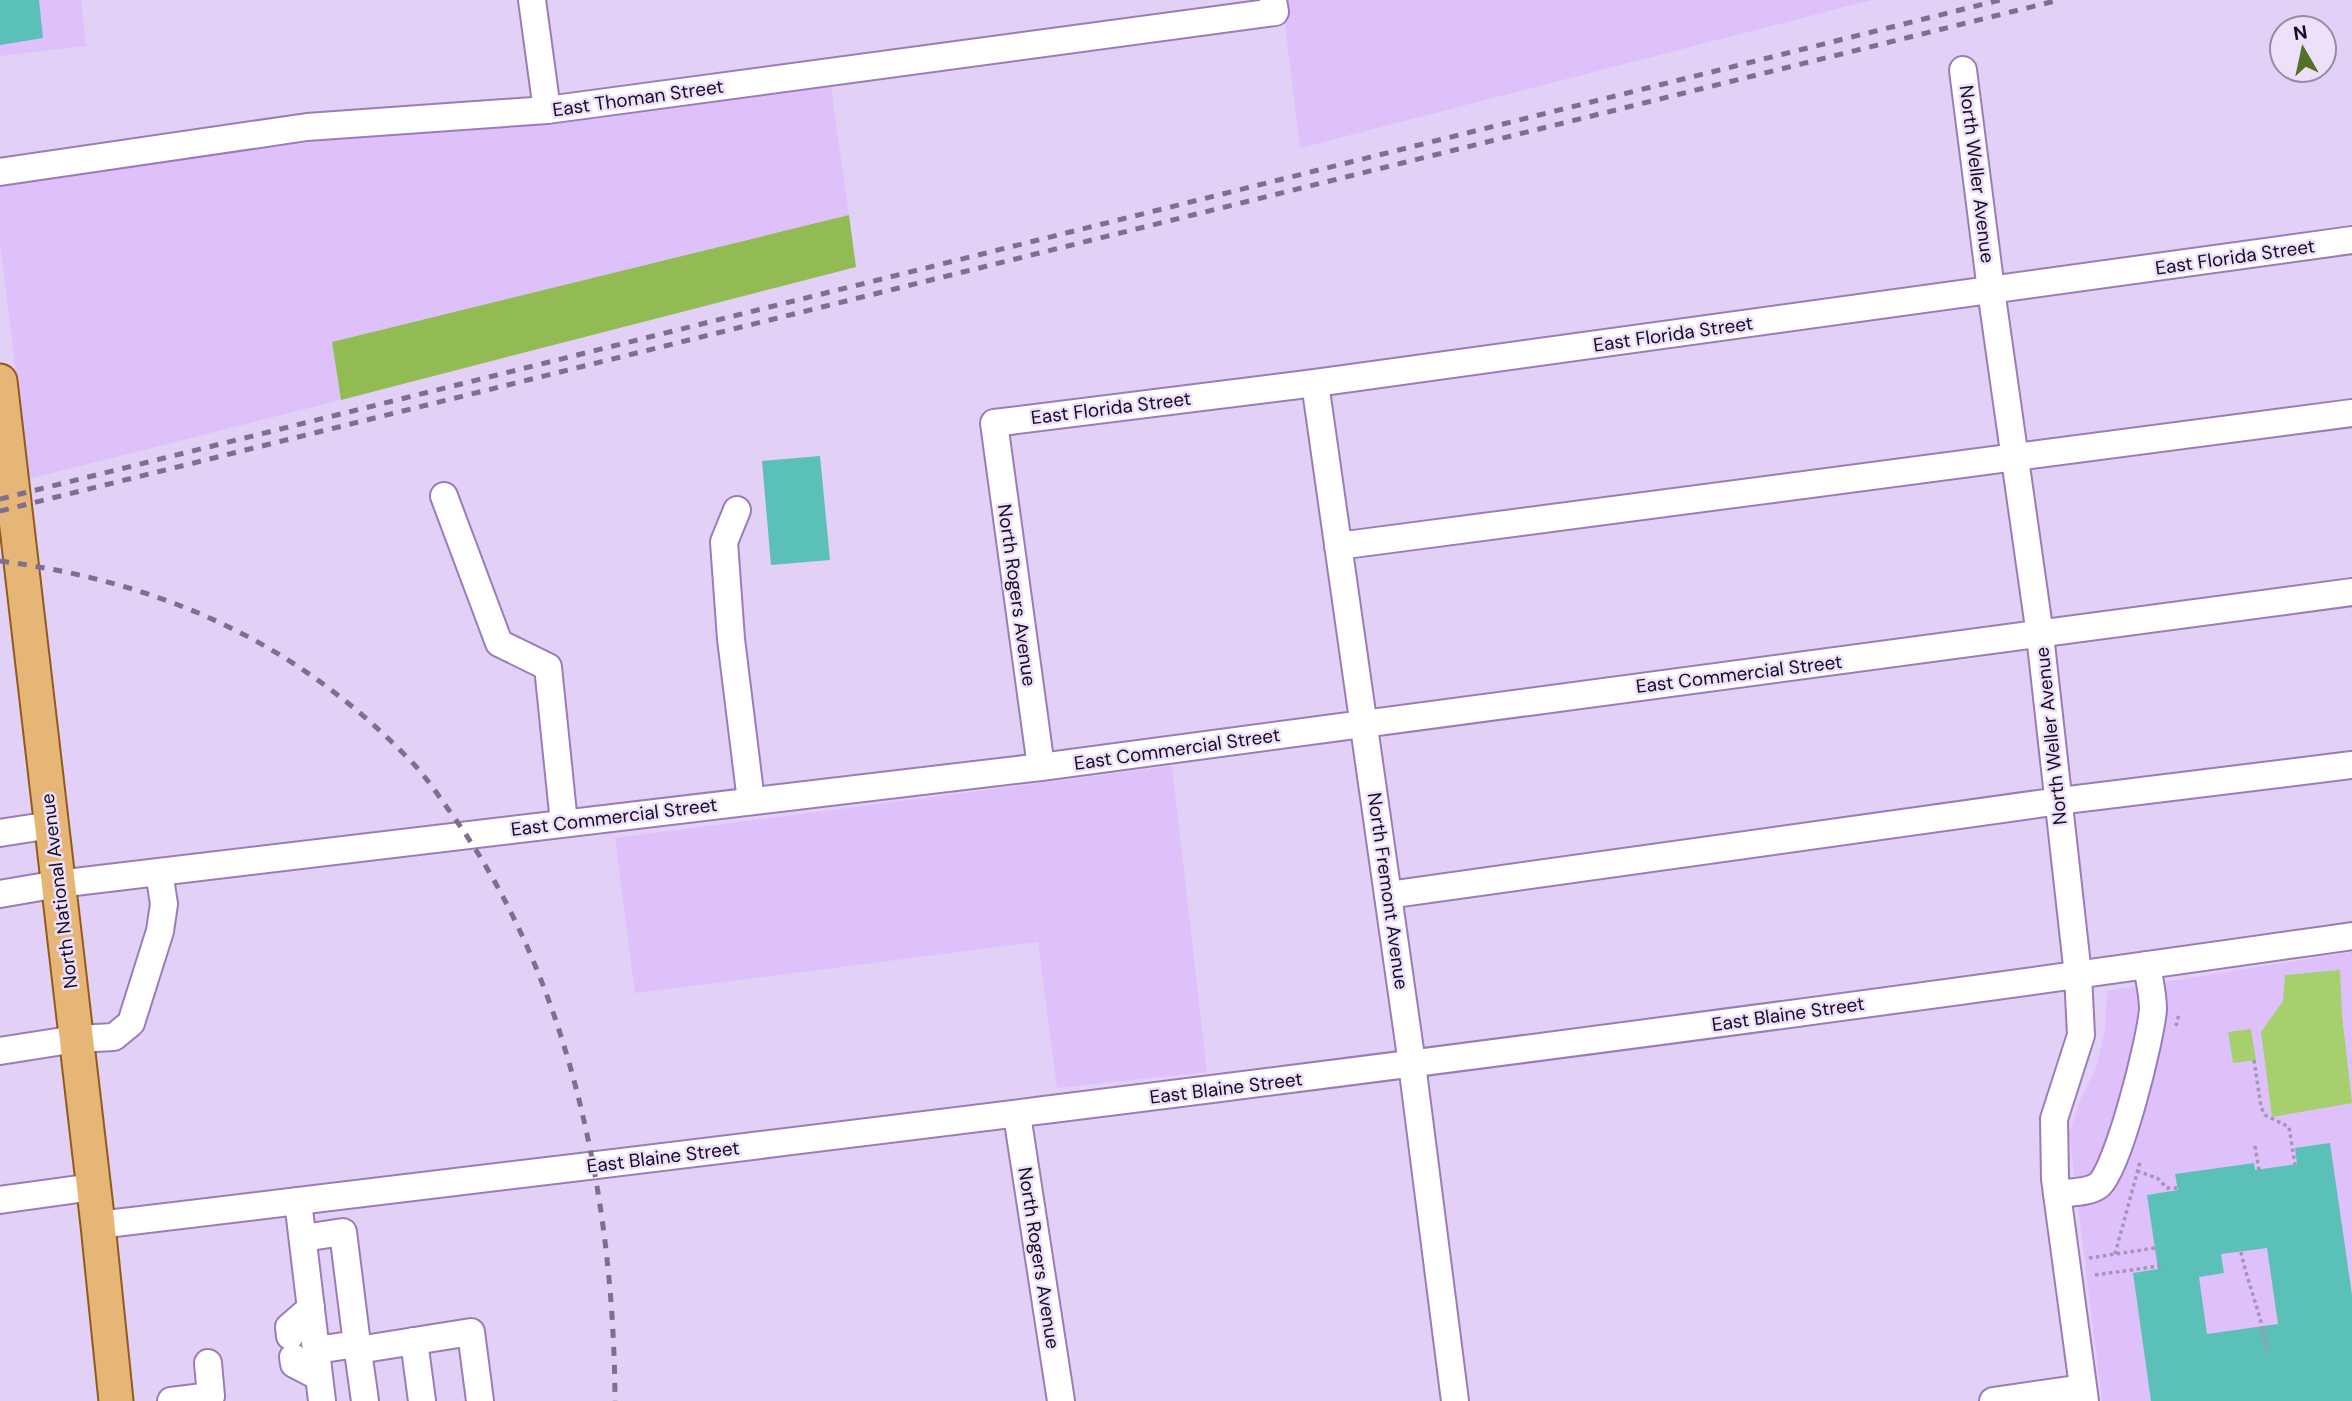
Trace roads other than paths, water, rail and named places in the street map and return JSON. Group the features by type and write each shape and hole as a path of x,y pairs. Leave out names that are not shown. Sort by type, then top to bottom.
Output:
{"main road":[{"name":"North National Avenue","path":"0,381 116,1401"}],"street":[{"path":"532,0 547,110"},
{"name":"East Thoman Street","path":"0,172 307,127 547,110 1274,6"},
{"name":"North Weller Avenue","path":"1963,70 2040,635 2078,975 2081,1035 2054,1119 2057,1194 2084,1394"},
{"name":"East Florida Street","path":"994,423 1315,383 2352,240"},
{"name":"North Fremont Avenue","path":"1315,383 1412,1064 1455,1401"},
{"path":"1338,546 2352,413"},
{"name":"North Rogers Avenue","path":"994,423 1041,767"},
{"path":"444,496 499,643 548,667 564,823"},
{"path":"737,510 724,542 731,639 751,801"},
{"name":"East Commercial Street","path":"0,894 58,884 1041,767 2352,592"},
{"path":"1388,895 2059,802 2352,765"},
{"path":"0,833 51,825"},
{"path":"0,1051 114,1037 131,1023 160,931 164,904 159,872"},
{"name":"East Blaine Street","path":"98,1225 1017,1115 2078,975 2352,936"},
{"path":"2057,1194 2097,1187 2110,1167 2122,1136 2153,1011 2147,965"},
{"name":"North Rogers Avenue","path":"1017,1115 1061,1401"},
{"path":"0,1200 93,1187"},
{"path":"298,1201 311,1308 300,1347 320,1389"},
{"path":"303,1238 343,1232 365,1401"},
{"path":"300,1347 357,1347 471,1332 480,1401"},
{"path":"414,1341 422,1401"},
{"path":"171,1401 212,1399 208,1363"},
{"path":"1993,1401 2084,1394"}],"railway":[{"path":"0,499 2000,0"},
{"path":"0,511 2059,0"},
{"path":"0,561 116,584 170,602 222,624 271,650 319,681 364,717 408,758 434,789 497,887 530,954 558,1026 579,1099 595,1175 613,1326 615,1401"}]}
